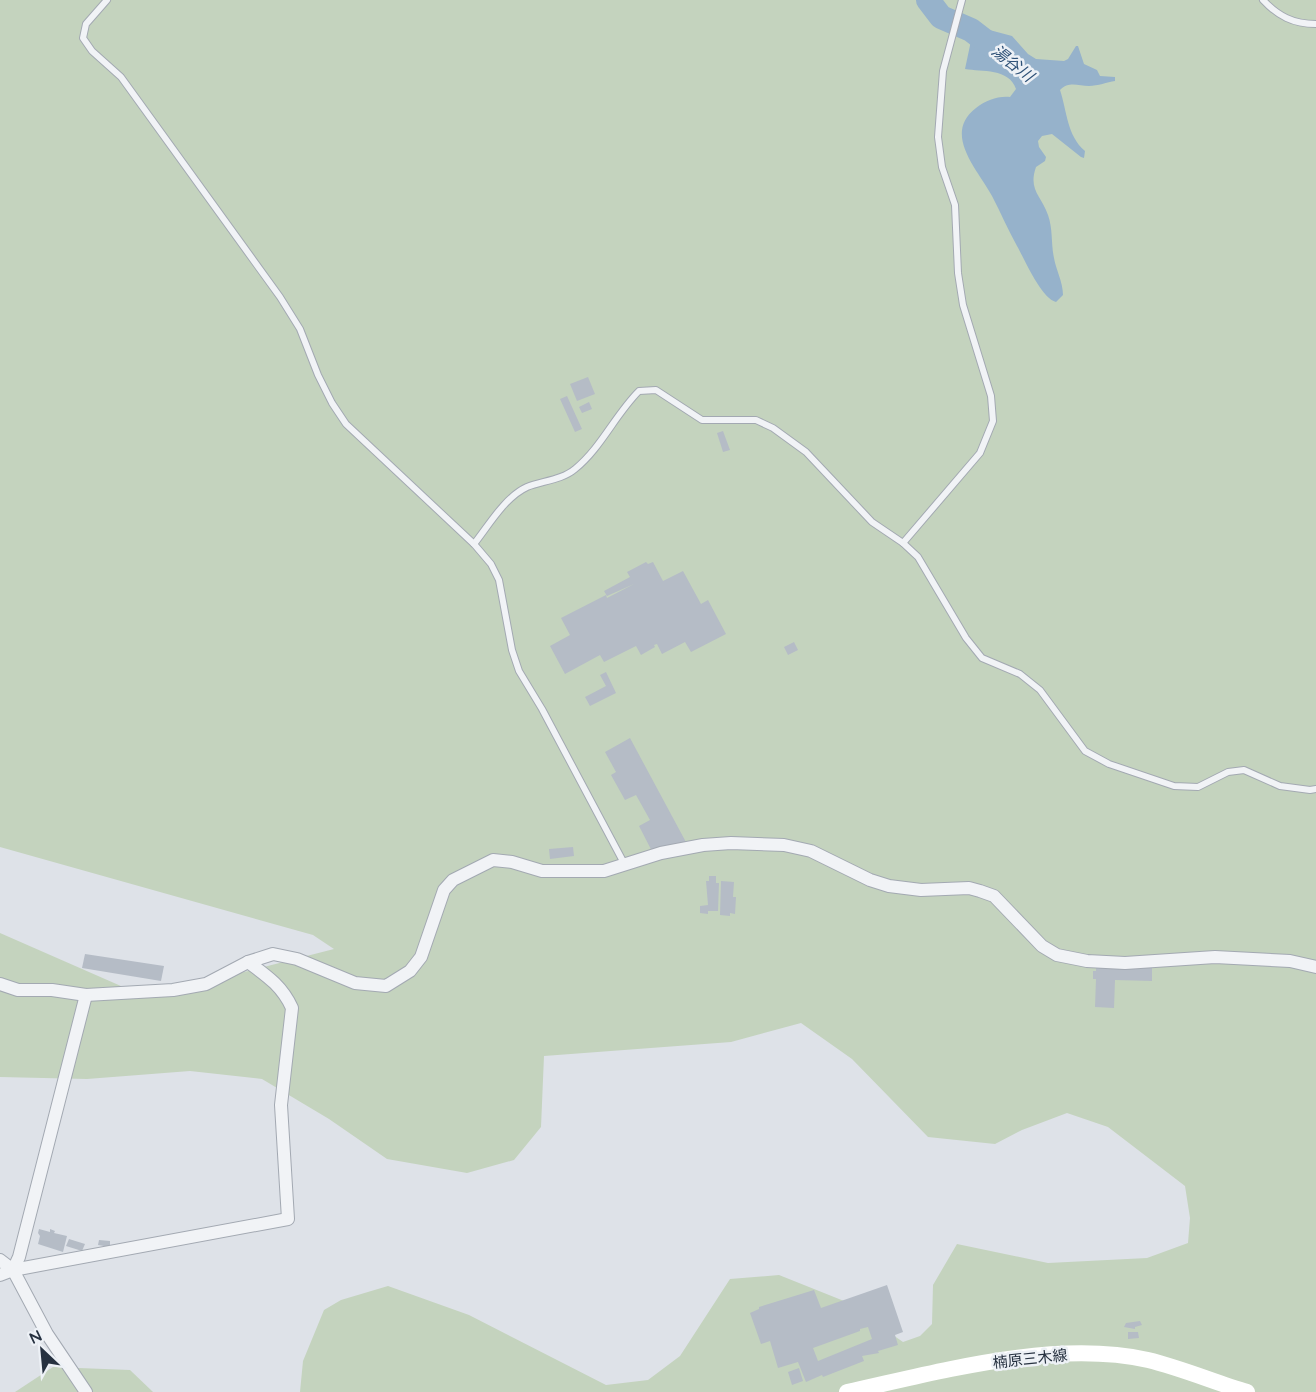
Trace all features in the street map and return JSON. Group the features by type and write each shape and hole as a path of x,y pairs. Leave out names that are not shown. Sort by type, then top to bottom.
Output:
{"main road":[{"name":"楠原三木線","path":"847,1392 1002,1360 1049,1353 1097,1354 1147,1360 1247,1392"}],"street":[{"path":"0,984 18,990 52,990 86,995 173,990 206,984 248,962 273,954 297,959 355,983 386,986 410,971 421,957 444,890 453,880 493,860 512,862 542,872 604,871 661,853 703,845 731,843 783,845 811,851 870,880 889,886 921,890 969,888 980,891 994,896 1042,946 1058,955 1087,961 1125,963 1215,957 1290,961 1316,967"},
{"path":"0,1275 13,1270 288,1219 281,1105 292,1008 285,993 276,982 248,962"},
{"path":"13,1270 19,1257 86,995"},
{"path":"0,1260 13,1270 47,1334 86,1392"}],"lane":[{"path":"106,0 86,24 83,38 92,51 121,77 280,297 300,329 332,403 346,424 474,544 491,564 499,580 512,650 519,671 542,709 625,866"},
{"path":"903,543 980,453 993,421 991,396 963,305 958,273 955,205 942,167 938,137 943,71 962,0"},
{"path":"1263,0 1289,21 1316,24"},
{"path":"474,544 511,498 526,488 574,470 594,449 628,402 639,391 656,390 702,420 756,420 773,428 806,452 872,522 903,543 918,557 966,638 982,658 1020,674 1040,690 1085,751 1109,765 1174,786 1198,787 1228,772 1244,770 1280,786 1316,789"}],"green space":[{"path":"0,0 1316,0 1316,1392 300,1392 303,1361 324,1310 341,1300 388,1286 469,1315 606,1385 648,1380 680,1356 730,1279 779,1275 844,1301 903,1342 920,1336 932,1324 933,1285 957,1244 1048,1263 1147,1258 1188,1243 1190,1218 1185,1186 1108,1127 1067,1113 1022,1130 995,1144 928,1137 852,1059 801,1023 731,1042 544,1056 541,1127 514,1160 467,1173 387,1159 329,1119 262,1079 190,1071 87,1079 0,1077 0,933 146,997 334,949 313,935 0,847"},
{"path":"53,1367 130,1370 153,1392 15,1392"}],"water":[{"path":"967,24 1012,36 1028,54 1036,59 1064,61 1078,46 1084,64 1097,70 1100,76 1115,77 1115,81 1092,86 1070,85 1060,90 1068,123 1074,138 1085,151 1084,158 1052,134 1042,136 1038,141 1046,157 1045,161 1036,167 1034,187 1050,220 1054,258 1063,295 1056,302 1045,294 1034,278 992,196 972,164 962,140 962,129 966,118 976,108 996,98 1010,97 1016,89 1007,77 1001,74 965,69 972,36 965,31"}],"building":[{"path":"588,377 595,394 577,401 570,384"},
{"path":"567,396 582,429 575,432 560,399"},
{"path":"589,402 592,409 582,413 579,407"},
{"path":"723,431 730,450 723,452 717,433"},
{"path":"646,562 648,564 653,562 663,581 683,571 701,604 708,600 726,634 691,652 685,642 662,654 657,644 641,655 636,646 604,662 600,655 565,674 550,646 570,635 561,618 606,595 607,598 634,584 607,596 604,591 630,577 627,572"},
{"path":"794,642 798,650 788,655 784,647"},
{"path":"606,672 616,693 590,706 585,697 606,686 600,675"},
{"path":"630,738 687,844 657,861 639,826 650,820 636,795 625,800 611,775 616,772 605,752"},
{"path":"573,847 574,856 550,859 549,849"},
{"path":"709,876 716,876 716,883 719,883 718,911 708,911 708,914 700,913 700,906 708,905 706,881 709,881"},
{"path":"721,881 734,882 735,914 730,913 730,916 720,915"},
{"path":"85,954 164,966 161,981 82,968"},
{"path":"1096,960 1152,965 1152,981 1115,980 1114,1008 1095,1007 1096,979 1093,979 1093,971 1096,971"},
{"path":"39,1229 50,1232 50,1229 55,1231 54,1233 67,1236 63,1252 38,1244"},
{"path":"69,1239 85,1244 82,1251 66,1246"},
{"path":"99,1240 110,1241 110,1247 98,1245"},
{"path":"887,1285 903,1332 895,1335 898,1345 878,1351 879,1353 862,1356 864,1361 806,1382 798,1362 778,1368 770,1341 761,1344 750,1313 759,1307 814,1290 821,1308","holes":["868,1327 872,1339 818,1361 813,1348"]},
{"path":"1140,1321 1142,1325 1135,1329 1124,1327 1126,1323"},
{"path":"1128,1332 1138,1332 1139,1338 1128,1339"},
{"path":"799,1368 803,1381 792,1385 788,1372"}],"waterway":[{"name":"湯谷川","path":"928,0 941,17 971,30 993,47"}]}
